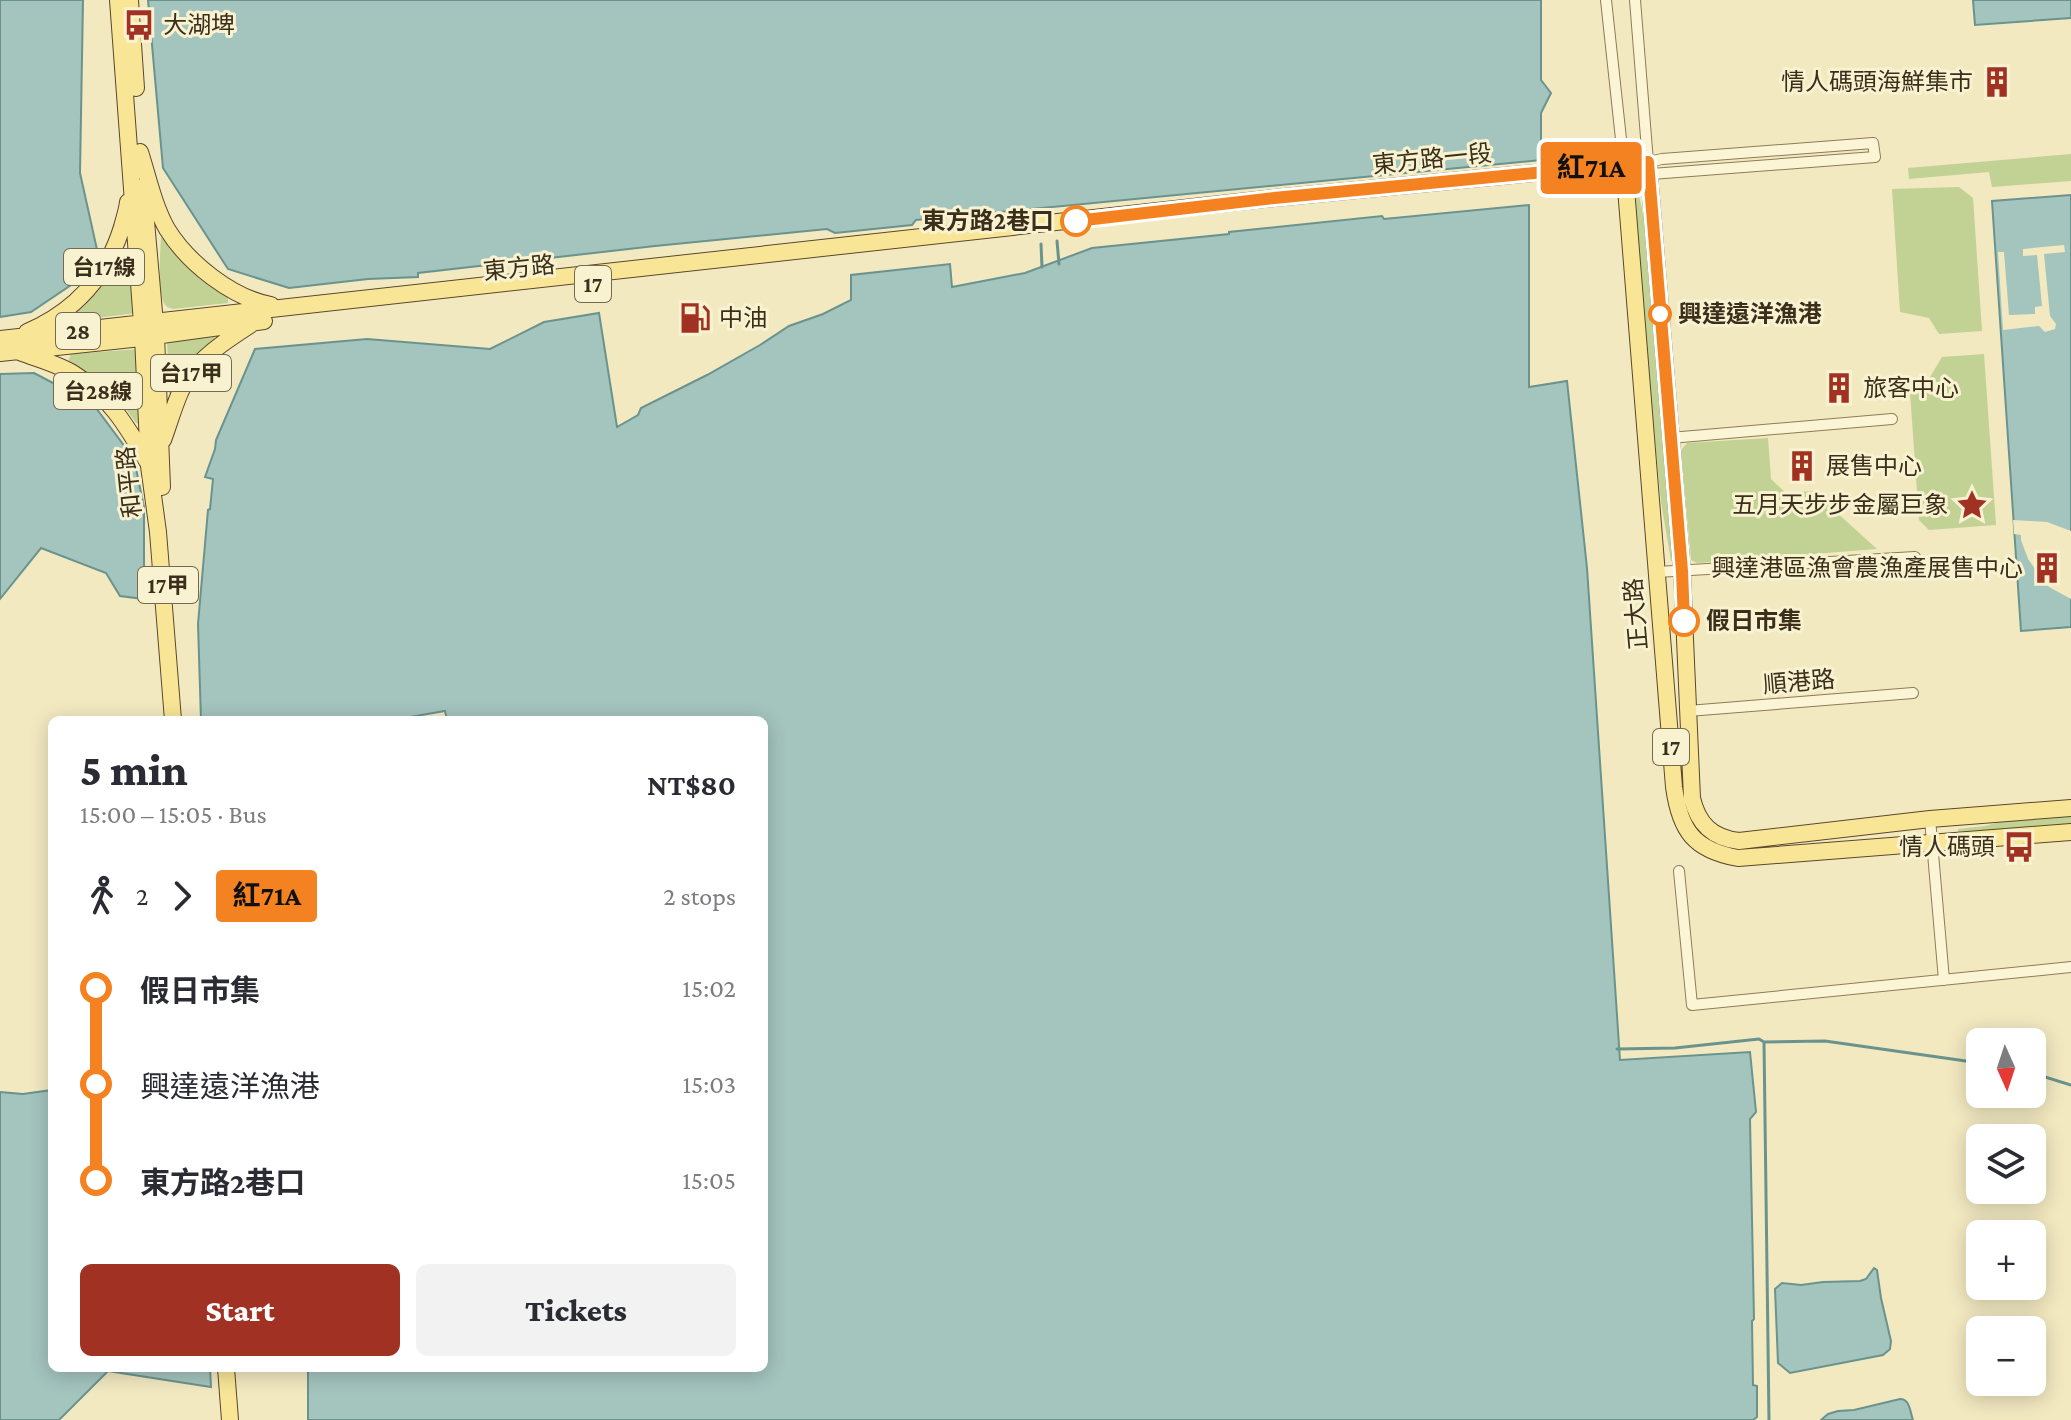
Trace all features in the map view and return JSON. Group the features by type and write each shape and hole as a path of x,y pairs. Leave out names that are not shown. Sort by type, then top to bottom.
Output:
{"main road":[{"name":"和平路","path":"118,0 135,152 179,716"},
{"name":"和平路","path":"130,0 135,152"},
{"name":"台17線","path":"135,152 167,228 186,254 234,292 266,304 293,307"},
{"name":"台17線","path":"10,343 66,310 95,282 115,248 128,208 135,152"},
{"name":"東方路一段","path":"1043,229 1648,168"},
{"name":"正大路","path":"1648,168 1682,571 1693,805 1703,825 1722,838 1739,841 1930,819 2071,808"},
{"name":"正大路","path":"1624,170 1677,806 1681,821 1703,846 1721,855 1738,858 2071,832"},
{"name":"東方路","path":"149,329 293,307 1043,229"},
{"name":"東方路","path":"0,353 10,343 255,322 1043,229"},
{"name":"台17甲","path":"160,449 192,371 223,342 255,322"},
{"name":"和平路","path":"149,329 149,466 158,532 173,716"},
{"name":"台28線","path":"10,343 71,372 101,393 133,437 149,466"},
{"path":"226,1372 230,1420"},
{"path":"235,1372 239,1420"}],"street":[{"name":"正大路","path":"1606,0 1624,170"},
{"name":"正大路","path":"1635,0 1648,168"},
{"name":"東方路一段","path":"1873,143 1875,157 1648,168 1662,159 1873,143"},
{"path":"1670,438 1892,419"},
{"path":"1657,572 1915,557"},
{"name":"順港路","path":"1688,711 1913,693"},
{"path":"1930,819 1944,980"},
{"path":"1679,871 1692,1005 2071,967"}],"green space":[{"path":"2071,154 2071,181 1992,187 1989,172 1909,179 1908,168"},
{"path":"1637,187 1650,245 1674,561 1671,561 1661,502 1635,240"},
{"path":"1959,187 1973,198 1982,331 1939,334 1929,318 1900,312 1892,189"},
{"path":"165,235 228,296 228,303 173,309 166,306 161,295 160,270 161,238"},
{"path":"125,248 133,248 137,313 80,320 75,313 78,308 108,278"},
{"path":"212,334 216,339 175,397 169,393 167,339"},
{"path":"139,349 143,425 136,423 104,386 67,364 71,354"},
{"path":"1984,354 1996,525 1929,530 1919,520 1910,392 1930,377 1942,357"},
{"path":"1768,438 1771,479 1786,493 1813,491 1877,549 1697,563 1691,560 1681,450 1687,443"},
{"path":"2071,814 2071,827 1958,833 1958,829 2015,818"}],"water":[{"path":"0,0 83,0 80,173 98,254 77,281 31,312 0,317"},
{"path":"148,0 1541,0 1541,80 1551,93 1541,113 1541,160 916,220 912,225 835,233 827,229 655,246 418,273 418,277 289,288 228,269 163,168"},
{"path":"1973,0 2071,0 2071,18 1975,25"},
{"path":"2071,195 2071,627 2021,631 1992,201"},
{"path":"1529,205 1529,387 1567,381 1587,568 1620,1060 1750,1052 1756,1112 1750,1119 1753,1385 1757,1386 1757,1417 1753,1420 308,1420 308,1372 768,1372 768,716 446,716 445,711 416,716 201,716 198,624 213,479 205,477 216,440 255,349 367,339 490,349 544,322 599,313 617,427 638,415 641,408 707,375 789,326 851,300 851,275 950,264 952,287 1025,273 1092,248 1382,216 1384,219"},
{"path":"34,373 93,404 134,459 144,507 144,599 120,596 106,573 41,548 0,599 0,374"},
{"path":"48,1091 48,1372 107,1372 59,1420 0,1420 0,1092 23,1094"},
{"path":"1874,1268 1877,1270 1890,1349 1883,1355 1790,1373 1778,1363 1775,1289 1782,1283 1801,1285 1860,1281 1866,1279"},
{"path":"114,1372 210,1372 211,1387"},
{"path":"1900,1399 1908,1404 1913,1420 1821,1420 1838,1411"}],"pier":[{"path":"2064,245 2065,252 2044,254 2050,316 2056,324 2055,329 2045,332 2039,326 2003,330 1998,252 2004,252 2009,315 2035,314 2035,307 2042,306 2037,255 2023,256 2023,249"},
{"path":"2013,520 2047,522 2071,531 2071,599 2049,587 2038,573 2028,559 2021,535 2014,534"}],"waterway":[{"path":"1057,241 1059,264"},
{"path":"1041,244 1042,267"},
{"path":"1617,1049 1675,1048 1759,1039 1764,1042 1825,1041 1966,1061"},
{"path":"1764,1042 1769,1420"},
{"path":"2046,1077 2071,1085"}],"bus line":[{"name":"紅71A","path":"1076,221 1274,198 1648,162 1684,621"}],"place":[{"name":"大湖埤","path":"139,25"},
{"name":"情人碼頭海鮮集市","path":"1997,82"},
{"name":"東方路2巷口","path":"1076,221"},
{"name":"興達遠洋漁港","path":"1660,314"},
{"name":"中油","path":"695,318"},
{"name":"旅客中心","path":"1839,388"},
{"name":"展售中心","path":"1802,466"},
{"name":"五月天步步金屬巨象","path":"1972,505"},
{"name":"興達港區漁會農漁產展售中心","path":"2047,568"},
{"name":"假日市集","path":"1684,621"},
{"name":"情人碼頭","path":"2019,847"}]}
